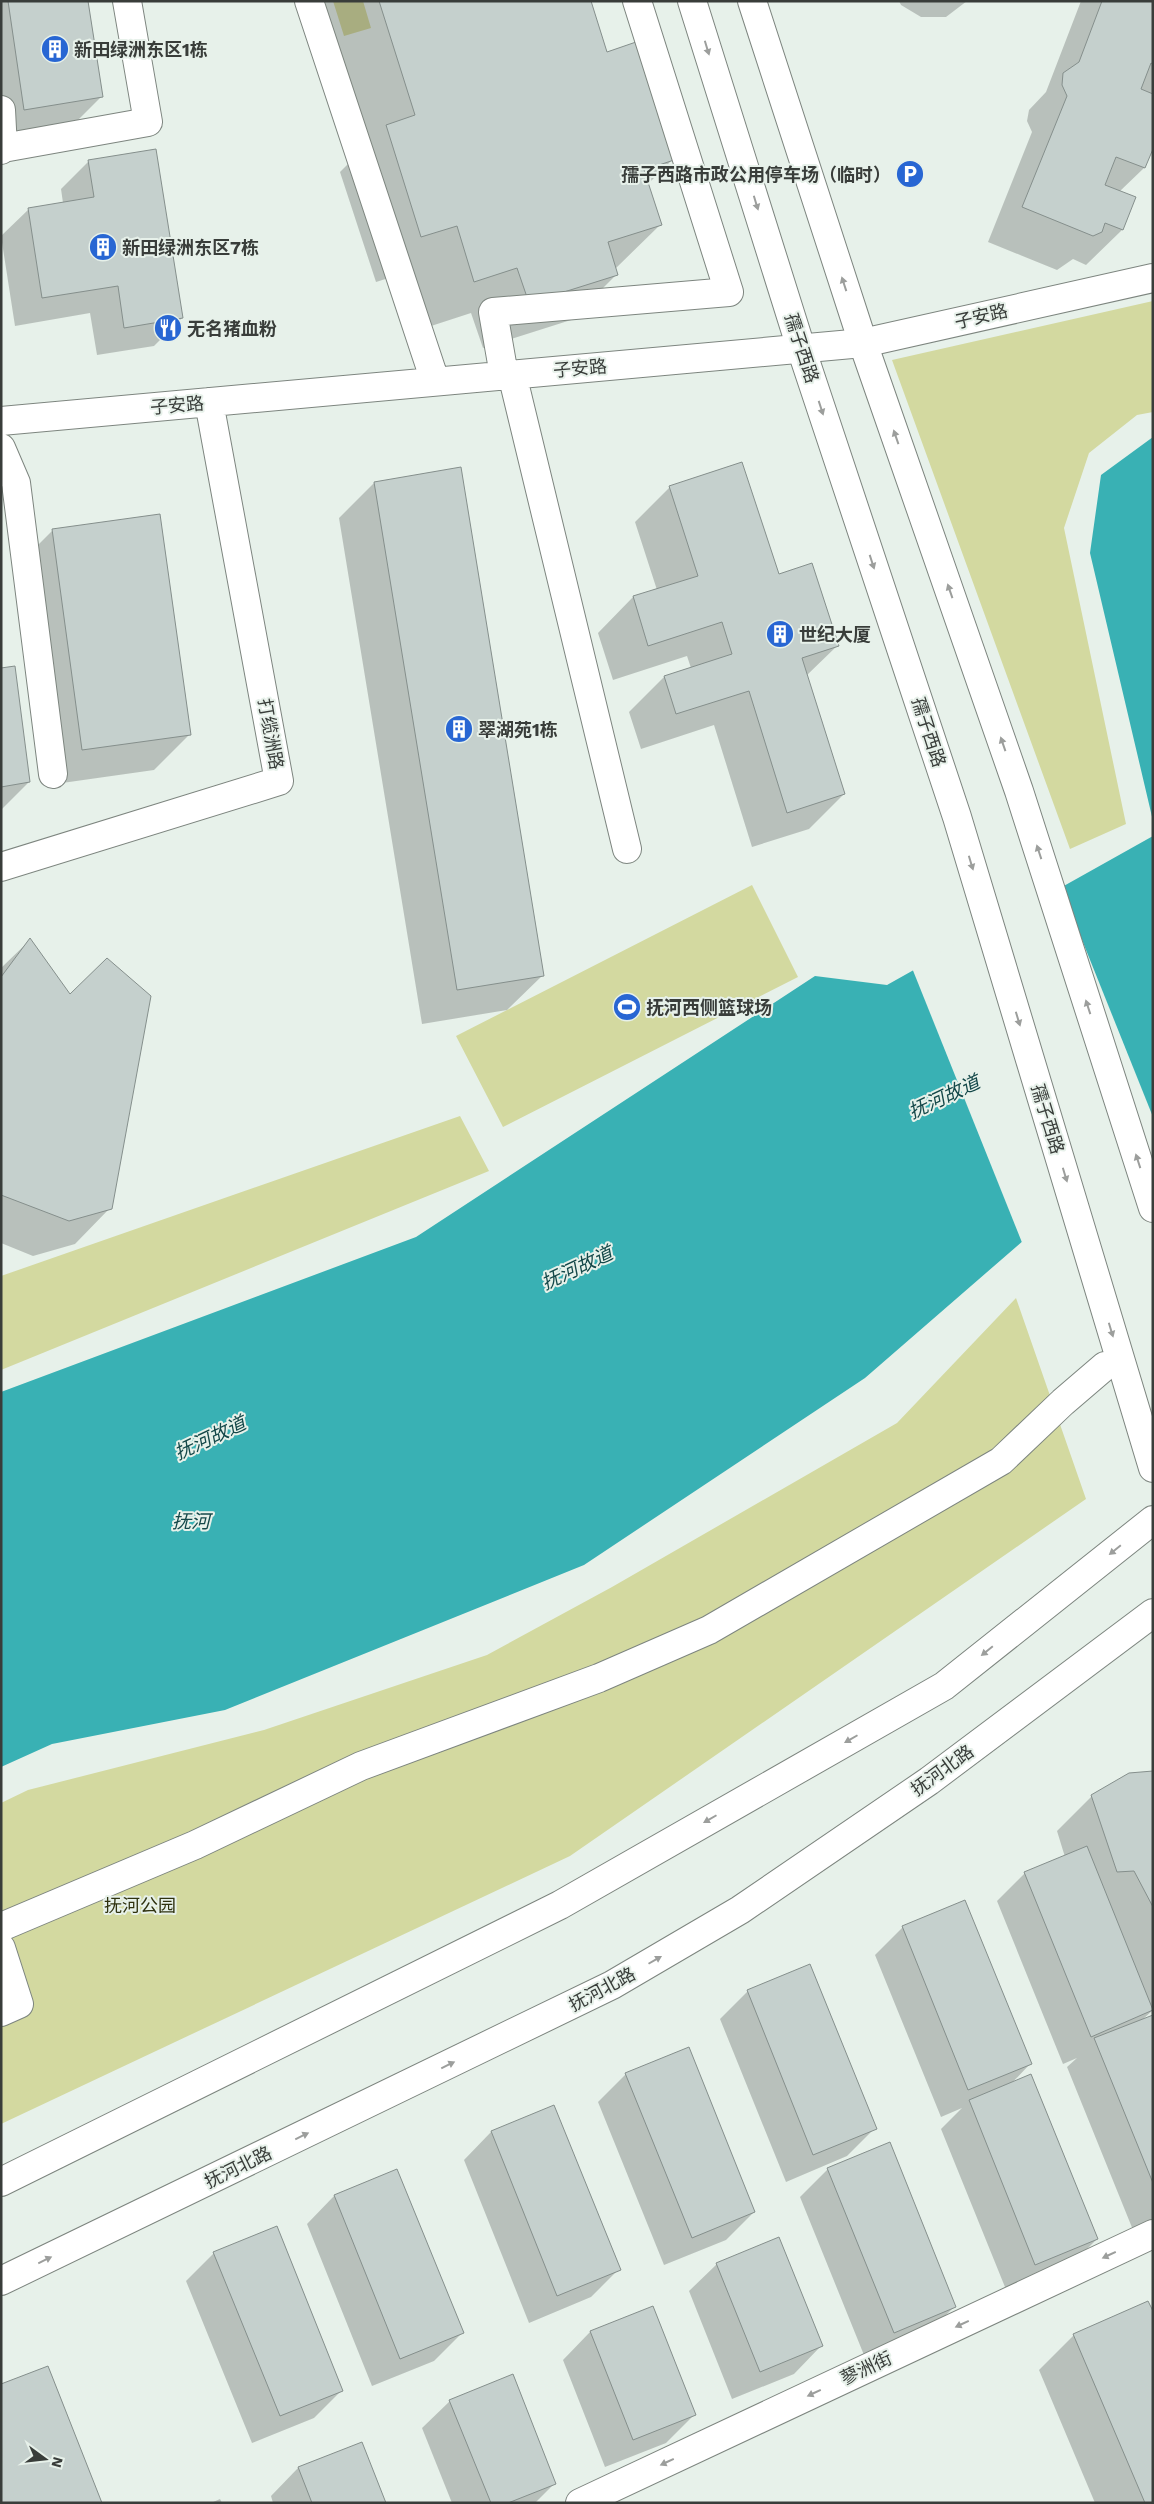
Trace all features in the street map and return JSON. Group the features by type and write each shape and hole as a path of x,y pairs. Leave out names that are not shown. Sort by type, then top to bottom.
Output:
{"main road":[{"path":"1,110 2,149 148,122 127,1"},
{"path":"309,1 435,382"},
{"path":"627,849 508,375 494,312 729,292 638,1"},
{"name":"孺子西路","path":"692,1 801,348 957,817 1153,1468"},
{"path":"752,1 864,343 1019,790 1153,1208"},
{"name":"子安路","path":"1,421 864,343 1153,278"},
{"name":"打缆洲路","path":"1,867 279,780 210,402"},
{"path":"1,448 16,483 53,774"},
{"path":"1,1927 195,1845 361,1766 599,1678 709,1630 1001,1461 1063,1402 1106,1366"},
{"path":"1,2182 560,1905 944,1686 1153,1520"},
{"name":"抚河北路","path":"1,2281 612,1985 740,1910 929,1781 1153,1613"},
{"path":"1,1948 19,2004 1,2012"},
{"name":"蓼洲街","path":"580,2503 1153,2234"}],"green space":[{"path":"333,1 363,1 371,28 344,36"},
{"path":"1153,301 1153,412 1137,415 1089,453 1064,528 1126,824 1070,849 892,360"},
{"name":"抚河西侧篮球场","path":"752,885 798,977 503,1127 456,1036"},
{"path":"460,1116 489,1171 1,1370 1,1276"},
{"name":"抚河公园","path":"1016,1298 1086,1499 570,1856 1,2124 1,1803 28,1790 264,1730 487,1655 612,1587 897,1423"}],"water":[{"path":"1153,437 1153,821 1090,553 1101,475"},
{"name":"抚河","path":"1153,836 1153,1167 1024,1240 865,1378 584,1565 225,1710 52,1744 1,1767 1,1392 416,1237 815,976 887,985"}],"pier":[{"path":"1060,885 1153,1117 1153,1170 1023,1245 912,968"}],"building":[{"name":"新田绿洲东区1栋","path":"8,1 88,1 103,97 24,110"},
{"path":"379,1 591,1 607,52 636,42 674,160 644,170 662,225 608,242 618,275 529,303 517,268 474,282 457,226 421,237 386,125 415,115"},
{"path":"1102,1 1153,1 1153,64 1151,63 1141,89 1153,94 1153,149 1145,168 1116,157 1105,185 1136,197 1123,230 1105,223 1102,232 1093,236 1022,207 1067,96 1062,85 1063,73 1079,62"},
{"name":"新田绿洲东区7栋","path":"156,149 183,318 124,328 118,286 42,298 28,208 94,197 88,160"},
{"name":"世纪大厦","path":"742,462 779,574 812,563 839,646 802,658 845,794 787,813 749,691 676,714 664,676 732,654 722,622 648,646 633,596 698,576 669,486"},
{"name":"翠湖苑1栋","path":"461,467 544,976 457,990 374,482"},
{"path":"160,514 191,735 82,750 52,529"},
{"path":"15,666 30,782 1,787 1,668"},
{"path":"30,938 70,994 107,958 151,996 112,1209 69,1221 1,1195 1,977"},
{"path":"1153,1771 1153,1907 1134,1871 1117,1872 1091,1795 1129,1773"},
{"path":"1087,1846 1153,2010 1091,2037 1024,1872"},
{"path":"965,1900 1032,2064 968,2090 902,1926"},
{"path":"810,1964 877,2129 813,2155 747,1990"},
{"path":"1153,2015 1153,2183 1094,2038"},
{"path":"689,2047 755,2212 692,2238 625,2073"},
{"path":"1031,2074 1098,2239 1035,2265 969,2100"},
{"path":"554,2105 621,2270 557,2296 491,2131"},
{"path":"890,2142 956,2307 894,2333 827,2168"},
{"path":"397,2169 464,2333 400,2359 334,2195"},
{"path":"277,2226 343,2391 280,2416 213,2252"},
{"path":"779,2237 823,2346 760,2372 716,2263"},
{"path":"1148,2301 1153,2311 1153,2503 1145,2503 1073,2334"},
{"path":"653,2306 696,2415 633,2440 590,2331"},
{"path":"48,2366 102,2503 1,2503 1,2384"},
{"path":"513,2374 556,2484 508,2503 491,2503 449,2400"},
{"path":"362,2442 386,2503 312,2503 298,2467"}],"place":[{"name":"新田绿洲东区1栋","path":"55,49"},
{"name":"孺子西路市政公用停车场（临时）","path":"910,174"},
{"name":"新田绿洲东区7栋","path":"103,247"},
{"name":"无名猪血粉","path":"168,328"},
{"name":"世纪大厦","path":"780,634"},
{"name":"翠湖苑1栋","path":"459,729"},
{"name":"抚河西侧篮球场","path":"627,1007"}],"water label":[{"name":"抚河故道","path":"944,1097"},
{"name":"抚河故道","path":"577,1268"},
{"name":"抚河故道","path":"210,1438"}]}
